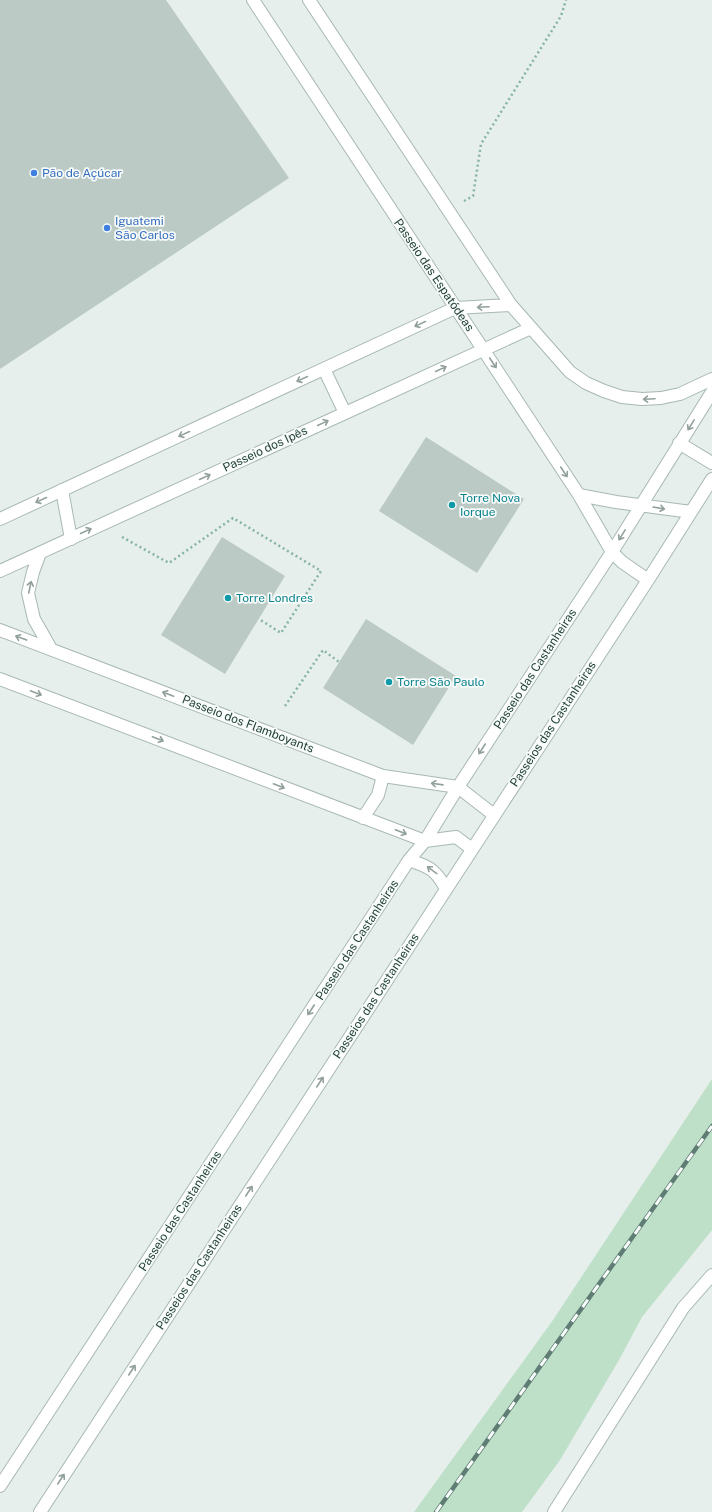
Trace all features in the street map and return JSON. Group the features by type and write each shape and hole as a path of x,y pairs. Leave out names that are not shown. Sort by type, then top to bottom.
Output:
{"street":[{"name":"Passeio das Espatódeas","path":"253,0 579,494 612,552 622,562 648,580"},
{"path":"309,0 511,305 570,372 586,383 604,391 622,397 642,399 661,398 680,394 712,379"},
{"path":"0,519 455,308 511,305"},
{"name":"Passeio dos Ipês","path":"0,571 531,328"},
{"path":"324,369 345,413"},
{"name":"Passeio das Castanheiras","path":"0,1486 409,860 425,841 458,787 612,552 712,392"},
{"path":"679,443 712,463"},
{"name":"Passeios das Castanheiras","path":"40,1512 648,580 712,479"},
{"path":"62,490 71,539"},
{"path":"579,494 616,502 691,512"},
{"path":"40,553 33,572 28,593 34,619 51,649"},
{"name":"Passeio dos Flamboyants","path":"0,630 384,776 458,787 494,815"},
{"path":"0,679 425,841 456,837 472,850"},
{"path":"363,818 378,795 384,776"},
{"path":"409,860 431,868 441,879 446,889"},
{"path":"554,1512 683,1308 712,1275"}],"path":[{"path":"449,211 473,196 482,144 561,16 566,0"},
{"path":"121,537 169,563 233,518 321,571 280,633 258,619"},
{"path":"285,706 323,650 339,662"}],"green space":[{"path":"712,1079 712,1230 642,1317 619,1360 560,1460 522,1512 414,1512 553,1320"}],"building":[{"name":"Iguatemi São Carlos","path":"0,0 166,0 289,178 0,369"},
{"name":"Torre Nova Iorque","path":"426,437 524,499 477,573 379,511"},
{"name":"Torre Londres","path":"222,537 285,576 225,674 161,635"},
{"name":"Torre São Paulo","path":"366,619 456,676 413,745 323,688"}],"railway":[{"path":"436,1512 712,1126"}],"place":[{"name":"Pão de Açúcar","path":"34,173"},
{"name":"Iguatemi São Carlos","path":"107,228"},
{"name":"Torre Nova Iorque","path":"452,505"},
{"name":"Torre Londres","path":"228,598"},
{"name":"Torre São Paulo","path":"389,682"}]}
